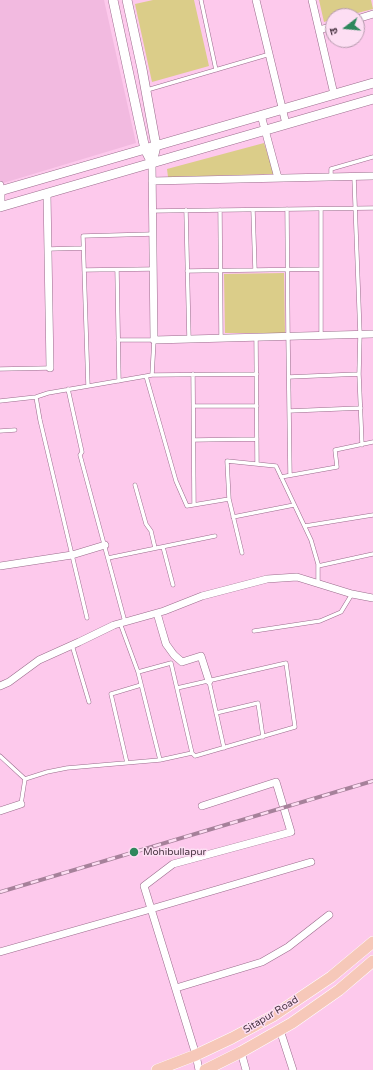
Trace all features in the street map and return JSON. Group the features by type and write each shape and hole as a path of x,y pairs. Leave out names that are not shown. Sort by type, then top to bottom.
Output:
{"main road":[{"name":"Sitapur Road","path":"158,1070 196,1055 273,1016 331,977 373,942"},
{"name":"Sitapur Road","path":"205,1070 241,1052 292,1023 338,990 373,961"}],"street":[{"path":"113,0 145,149 152,163"},
{"path":"127,0 156,146 152,163 154,340 373,334"},
{"path":"256,0 286,124"},
{"path":"312,0 334,94"},
{"path":"319,30 325,28"},
{"path":"373,83 156,146 0,189 0,206 373,99"},
{"path":"261,115 278,178"},
{"path":"152,181 373,176"},
{"path":"46,194 50,368"},
{"path":"0,566 72,555 105,545"},
{"path":"0,686 9,682 39,660 114,625 157,613 202,596 268,579 297,577 352,594 373,598"},
{"path":"157,613 160,628 166,644 174,655 182,662 201,656 209,681"},
{"path":"199,1070 176,988 144,886 173,864 291,832 276,782 202,806"},
{"path":"0,811 21,804"},
{"path":"0,952 311,862"},
{"path":"176,988 262,962 288,947 329,915"},
{"path":"280,1030 293,1070"},
{"path":"241,1052 246,1070"}],"lane":[{"path":"201,0 216,70"},
{"path":"146,90 270,54"},
{"path":"331,177 331,169 373,157"},
{"path":"354,177 360,334 359,374 362,445"},
{"path":"152,211 373,208"},
{"path":"287,209 290,475"},
{"path":"321,209 321,335"},
{"path":"186,210 188,339"},
{"path":"220,210 221,338"},
{"path":"253,210 254,270"},
{"path":"88,386 83,236 153,234"},
{"path":"48,249 83,248"},
{"path":"84,270 153,269"},
{"path":"187,271 321,269"},
{"path":"117,270 119,381"},
{"path":"256,337 257,464"},
{"path":"118,340 154,340 152,375"},
{"path":"0,368 50,368"},
{"path":"194,374 194,505"},
{"path":"0,401 36,397 68,389 152,375 256,374"},
{"path":"289,377 359,374"},
{"path":"146,376 176,481 187,506 229,499"},
{"path":"68,389 82,452 80,455 105,545 123,622 138,672 160,760"},
{"path":"36,397 40,420 87,618"},
{"path":"194,406 257,406"},
{"path":"289,411 361,408"},
{"path":"0,432 15,430"},
{"path":"194,440 257,439"},
{"path":"281,477 337,467 335,450 373,442"},
{"path":"242,552 229,499 227,461 276,466 311,540 318,566 318,584"},
{"path":"136,485 146,524 151,531 155,548"},
{"path":"233,517 294,505"},
{"path":"304,526 373,515"},
{"path":"108,558 215,536"},
{"path":"163,547 173,585"},
{"path":"318,566 373,554"},
{"path":"254,631 320,621 341,612 352,594"},
{"path":"72,645 89,702"},
{"path":"138,672 171,663 192,753"},
{"path":"25,780 46,772 68,768 160,760 192,753 195,756 295,727 286,663 177,688"},
{"path":"209,681 224,748"},
{"path":"127,763 111,694 141,685"},
{"path":"216,713 258,703 263,737"},
{"path":"0,756 25,780"},
{"path":"21,804 25,780"}],"shaded area":[{"path":"0,0 104,0 136,143 0,184"},
{"path":"153,0 194,0 209,66 152,82 135,4"},
{"path":"319,0 371,0 373,9 365,11 365,8 325,8 324,22"},
{"path":"264,143 274,174 168,177 167,169"},
{"path":"284,273 285,333 225,333 224,274"}],"railway":[{"path":"0,892 373,781"}],"place":[{"name":"Mohibullapur","path":"134,852"}]}
